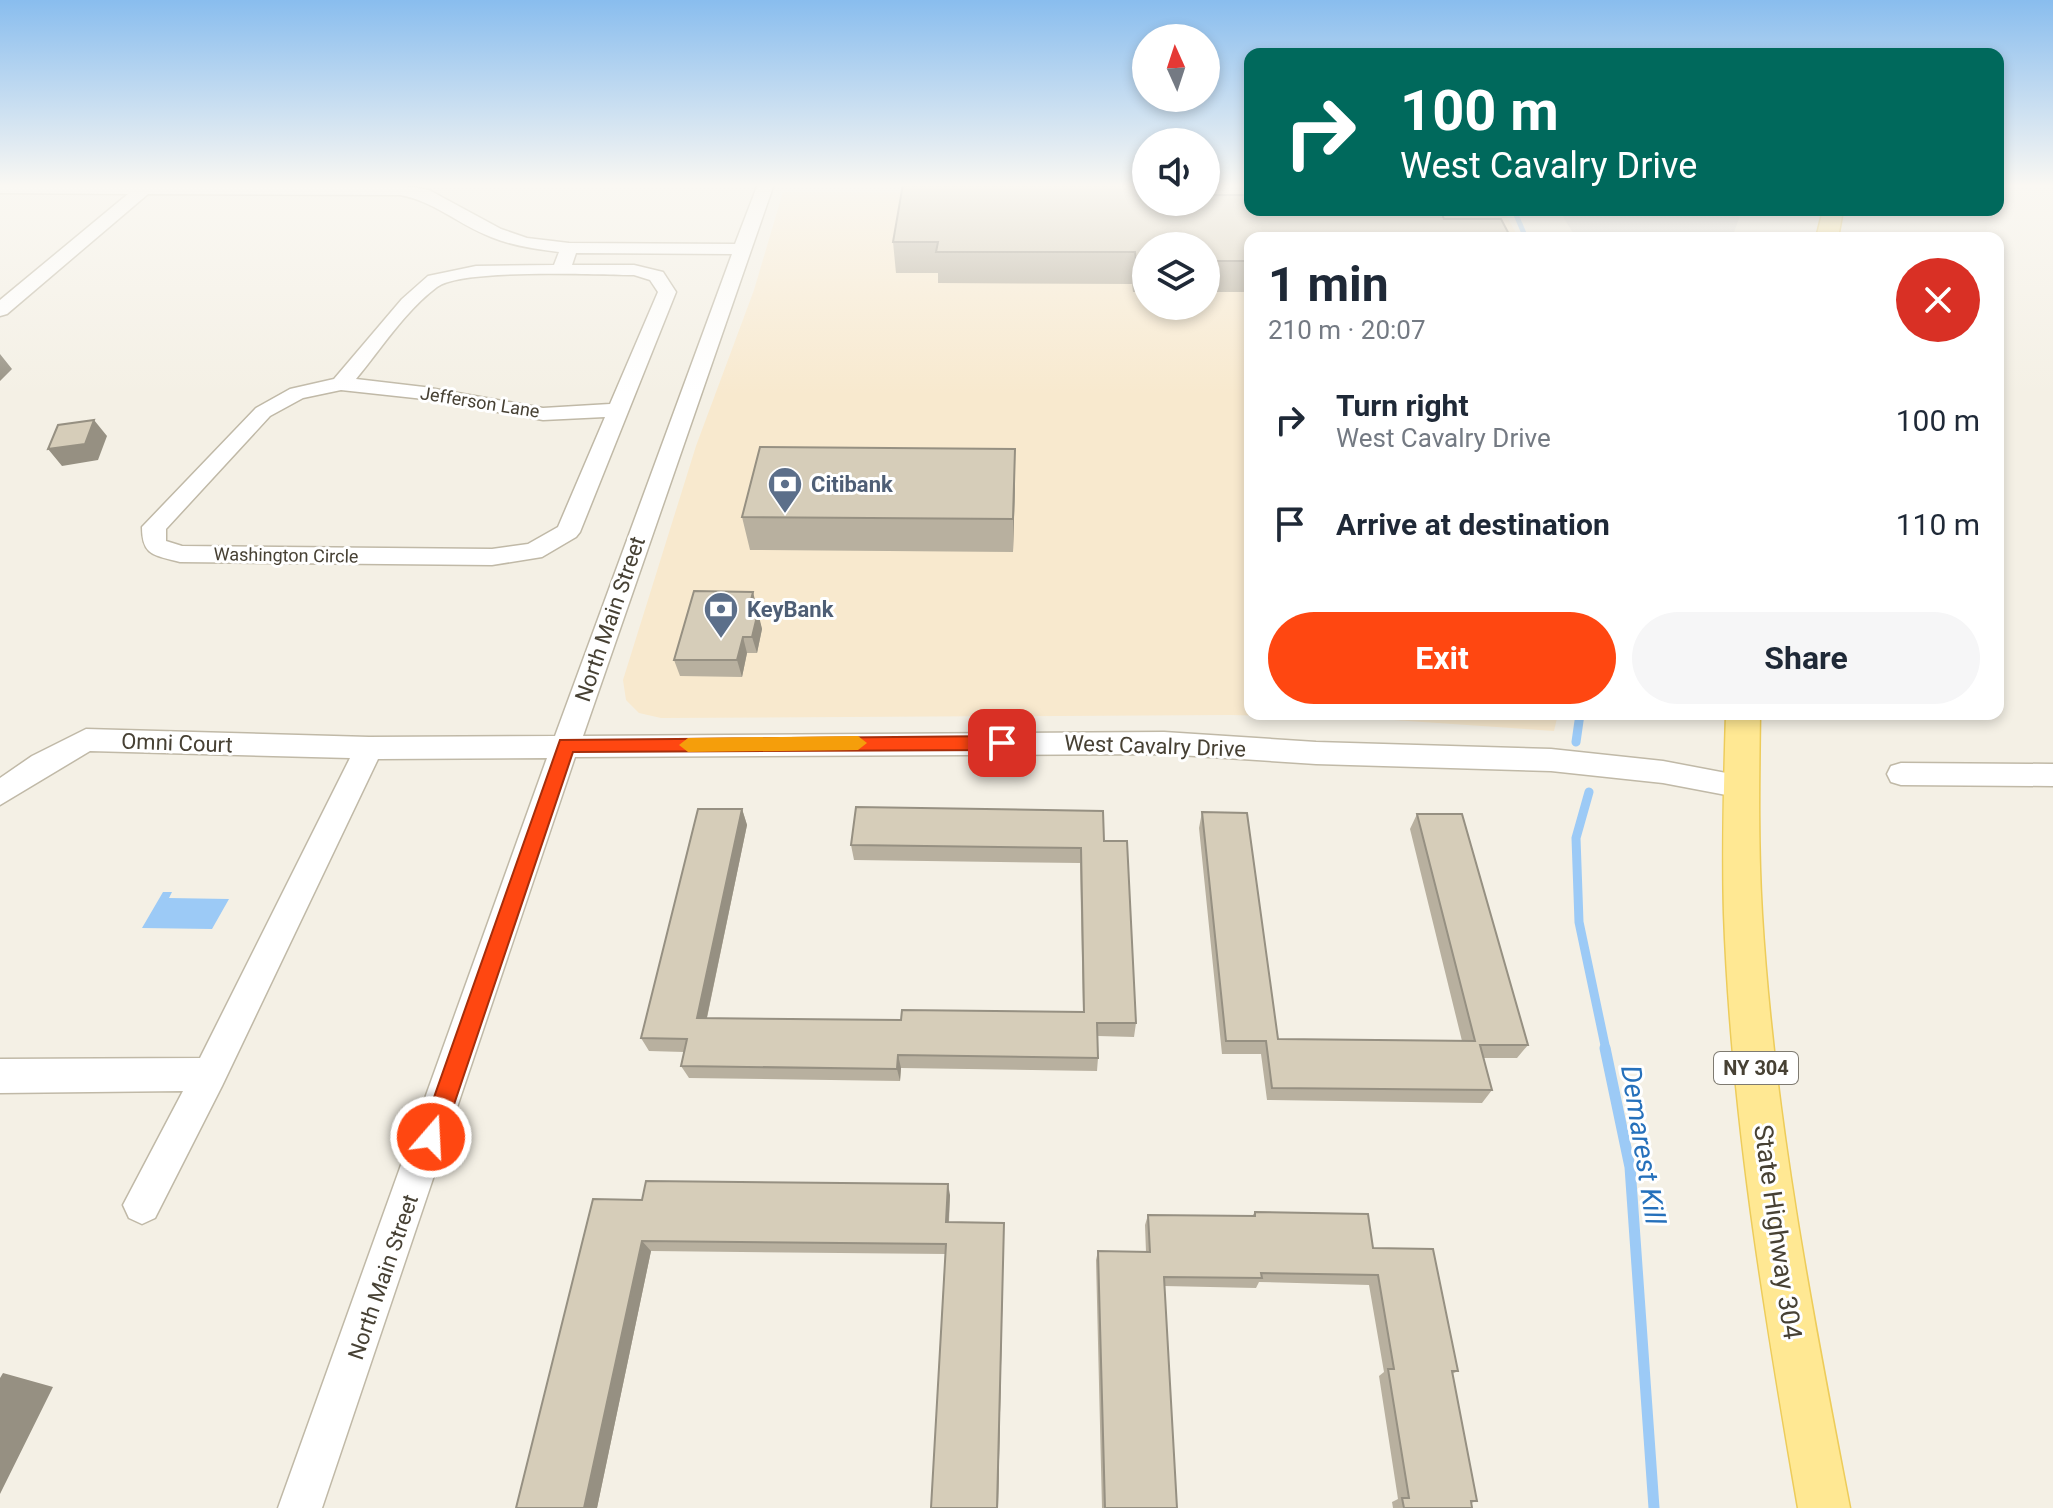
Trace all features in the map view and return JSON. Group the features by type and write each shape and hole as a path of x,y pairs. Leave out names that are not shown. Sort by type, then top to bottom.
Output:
{"main road":[{"name":"State Highway 304","path":"1743,720 1743,895 1757,1080 1792,1333 1824,1508"}],"street":[{"path":"0,310 65,254"},
{"path":"561,270 567,254"},
{"name":"North Main Street","path":"300,1508 663,466 742,254"},
{"name":"Washington Circle","path":"561,270 634,270 657,276 667,292 568,532 534,551 492,557 180,554 154,545 154,527 263,412 297,393 341,384 409,303 434,280 476,271 561,270"},
{"name":"Jefferson Lane","path":"341,384 424,393 543,414 619,410"},
{"name":"Omni Court","path":"0,793 42,764 86,740 369,748 567,745"},
{"name":"West Cavalry Drive","path":"567,745 1164,743 1316,753 1551,760 1663,772 1742,787"},
{"path":"142,1205 210,1074 369,748"},
{"path":"1901,774 2053,775"},
{"path":"0,1076 210,1074"}],"shaded area":[{"path":"765,254 1132,254 1132,320 1220,320 1220,254 1244,254 1244,715 661,718 639,713 626,700 623,680 696,446"},
{"path":"1393,720 1557,720 1554,731"}],"water":[{"path":"163,892 172,892 169,898 229,899 212,929 142,928"}],"building":[{"path":"1220,254 1244,254 1244,261 1220,261"},
{"path":"94,420 85,444 48,449 58,425"},
{"path":"760,447 1015,449 1013,519 742,517"},
{"path":"694,591 753,592 748,612 758,612 752,637 743,637 737,660 674,660"},
{"path":"856,807 1103,811 1104,841 1127,841 1136,1023 1097,1023 1098,1058 898,1055 897,1069 681,1066 687,1039 641,1038 698,809 742,809 697,1018 901,1020 902,1010 1084,1012 1081,848 851,845"},
{"path":"1202,812 1247,813 1278,1039 1475,1041 1417,814 1462,814 1528,1045 1480,1045 1492,1090 1272,1088 1266,1041 1226,1041"},
{"path":"646,1181 948,1184 946,1222 1004,1223 997,1508 931,1508 946,1244 642,1241 584,1508 516,1508 593,1199 642,1200"},
{"path":"1255,1212 1368,1214 1373,1248 1433,1249 1458,1371 1452,1371 1477,1501 1471,1501 1472,1508 1404,1508 1402,1498 1409,1498 1388,1369 1394,1369 1378,1275 1261,1273 1262,1278 1164,1277 1177,1508 1105,1508 1098,1251 1150,1252 1148,1215 1255,1216"}],"waterway":[{"name":"Demarest Kill","path":"1576,742 1579,720"},
{"name":"Demarest Kill","path":"1589,792 1576,838 1579,922 1606,1050"},
{"name":"Demarest Kill","path":"1605,1048 1630,1167 1654,1508"}],"slow traffic":[{"path":"688,745 858,743"}],"place":[{"name":"Citibank","path":"785,515"},
{"name":"KeyBank","path":"721,640"}],"route":[{"path":"431,1137 567,745 1002,743"}]}
